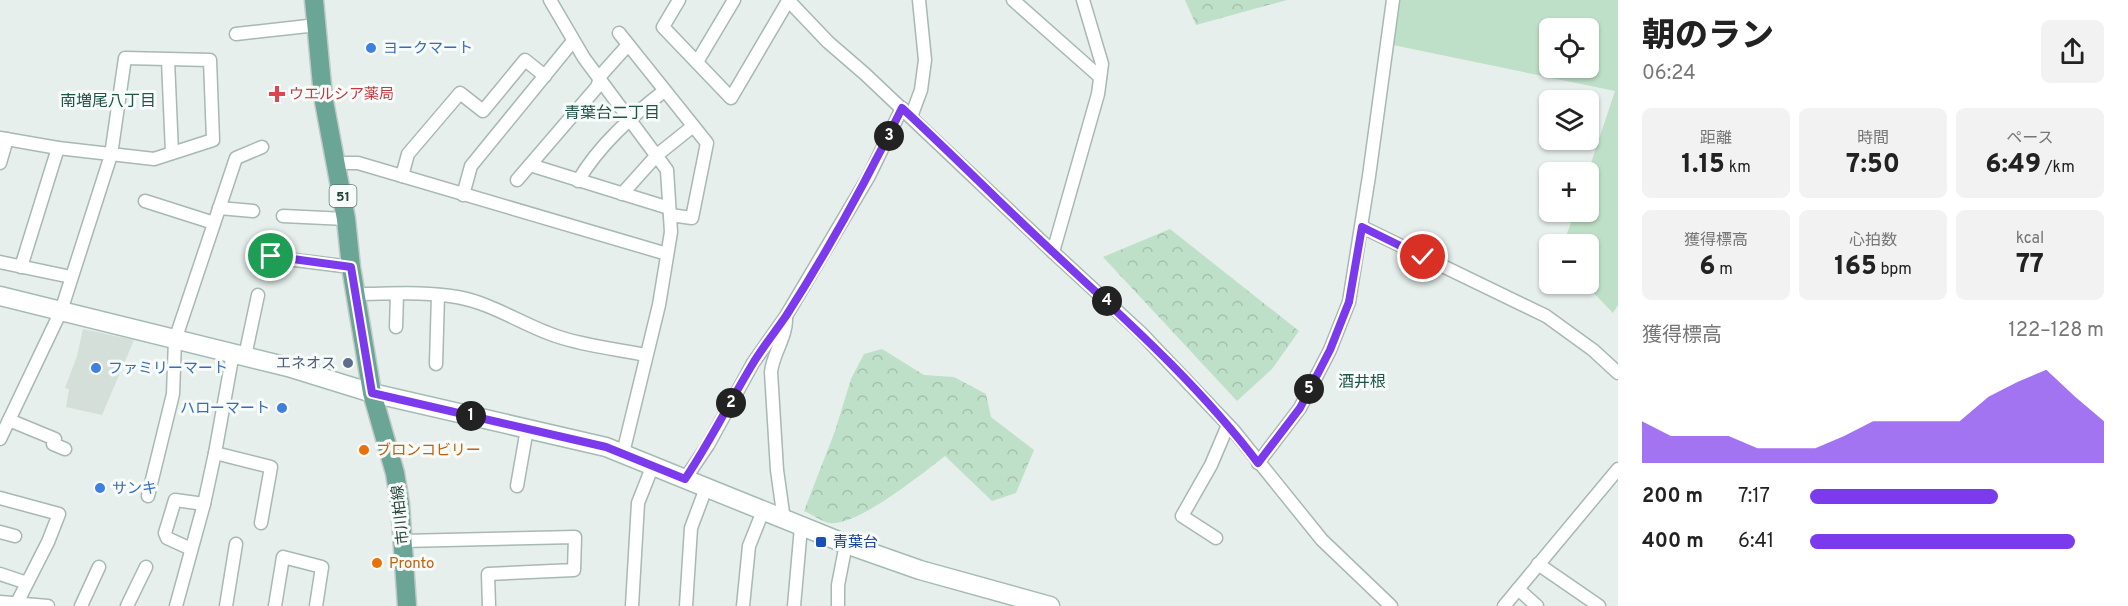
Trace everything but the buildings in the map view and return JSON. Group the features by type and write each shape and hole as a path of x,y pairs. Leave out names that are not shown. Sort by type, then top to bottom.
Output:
{"main road":[{"name":"市川柏線","path":"314,0 323,96 337,163 351,267 372,393 395,473 400,504 407,606"}],"street":[{"path":"550,0 573,41 667,170 671,232 659,305 623,453"},
{"path":"679,0 663,27 731,98 788,0 828,42 1141,333 1228,424 1322,540 1391,606"},
{"path":"697,62 734,0"},
{"path":"685,479 708,445 753,363 786,316 921,90 926,60 919,0"},
{"path":"1012,0 1100,76"},
{"path":"1053,252 1098,94 1102,64 1083,0"},
{"path":"1258,463 1300,408 1330,350 1349,302 1362,227 1393,0"},
{"path":"236,34 317,26"},
{"path":"530,165 692,218 707,143 627,46 619,33"},
{"path":"463,195 471,166 573,41"},
{"path":"518,180 597,87 601,75 627,46"},
{"path":"0,163 4,138 58,148 111,155 153,159 213,140 210,60 125,58 111,155 61,311 0,439"},
{"path":"168,60 172,153"},
{"path":"402,177 408,154 460,93 483,111 525,60 545,76"},
{"path":"578,181 585,168 629,118 664,91"},
{"path":"622,194 657,155 692,127"},
{"path":"148,496 173,394 175,340 236,158 262,147"},
{"path":"21,267 58,148"},
{"path":"337,163 358,164 667,254"},
{"path":"146,201 214,223"},
{"path":"219,208 252,211"},
{"path":"283,216 346,219"},
{"path":"1362,227 1546,316 1593,350 1618,373"},
{"path":"271,256 351,267"},
{"path":"0,262 71,277"},
{"path":"356,294 458,297 555,336 646,355"},
{"path":"396,327 397,294"},
{"path":"176,606 204,504 239,355 258,295"},
{"path":"436,364 438,295"},
{"path":"0,296 239,355 372,393 606,447 846,544 920,570 1050,606"},
{"path":"786,316 786,327 772,360 771,372 777,470 793,523 794,606"},
{"path":"9,420 55,439 53,444 65,449"},
{"path":"1216,538 1182,516 1211,465 1228,424"},
{"path":"518,486 527,429"},
{"path":"215,453 271,467 261,523"},
{"path":"632,606 638,503 653,465"},
{"path":"1504,606 1618,469"},
{"path":"686,606 691,528 706,488"},
{"path":"0,498 59,514 48,542 17,603"},
{"path":"191,549 167,538 165,532 175,500 204,504"},
{"path":"743,606 749,546 763,511"},
{"path":"0,532 15,536"},
{"path":"403,541 575,537 574,570 488,574 489,606"},
{"path":"226,606 236,544"},
{"path":"838,606 840,574 846,544"},
{"path":"275,606 283,556 322,567 316,606"},
{"path":"1538,564 1599,606"},
{"path":"81,606 99,567"},
{"path":"127,606 146,567"},
{"path":"0,574 27,583"},
{"path":"1518,589 1538,606"},
{"path":"0,602 48,606"}],"shaded area":[{"path":"83,329 134,340 102,415 66,407 69,389 65,388 77,356"}],"green space":[{"path":"1185,0 1287,0 1196,25"},
{"path":"1400,0 1618,0 1618,305 1613,313 1595,294 1599,294 1599,234 1567,234 1571,222 1599,222 1599,162 1591,162 1595,150 1599,150 1599,139 1615,91 1552,78 1599,78 1599,18 1539,18 1539,75 1393,45"},
{"path":"1170,229 1299,331 1272,369 1237,401 1103,257"},
{"path":"882,349 924,375 954,377 986,394 991,417 1034,450 1016,493 992,501 945,456 906,486 856,517 829,523 804,511 835,431 851,379 864,354"}],"place":[{"name":"ヨークマート","path":"371,48"},
{"name":"ウエルシア薬局","path":"277,94"},
{"name":"エネオス","path":"348,363"},
{"name":"ファミリーマート","path":"96,368"},
{"name":"ハローマート","path":"282,408"},
{"name":"ブロンコビリー","path":"364,450"},
{"name":"サンキ","path":"100,488"},
{"name":"青葉台","path":"821,542"},
{"name":"Pronto","path":"377,563"}],"district":[{"name":"南増尾八丁目","path":"108,100"},
{"name":"青葉台二丁目","path":"612,112"},
{"name":"酒井根","path":"1362,381"}],"route":[{"path":"271,256 351,267 372,393 606,447 685,479 708,445 753,363 786,316 842,224 869,176 902,108 1141,333 1234,431 1258,463 1300,408 1330,350 1349,302 1362,227 1423,257"}]}
